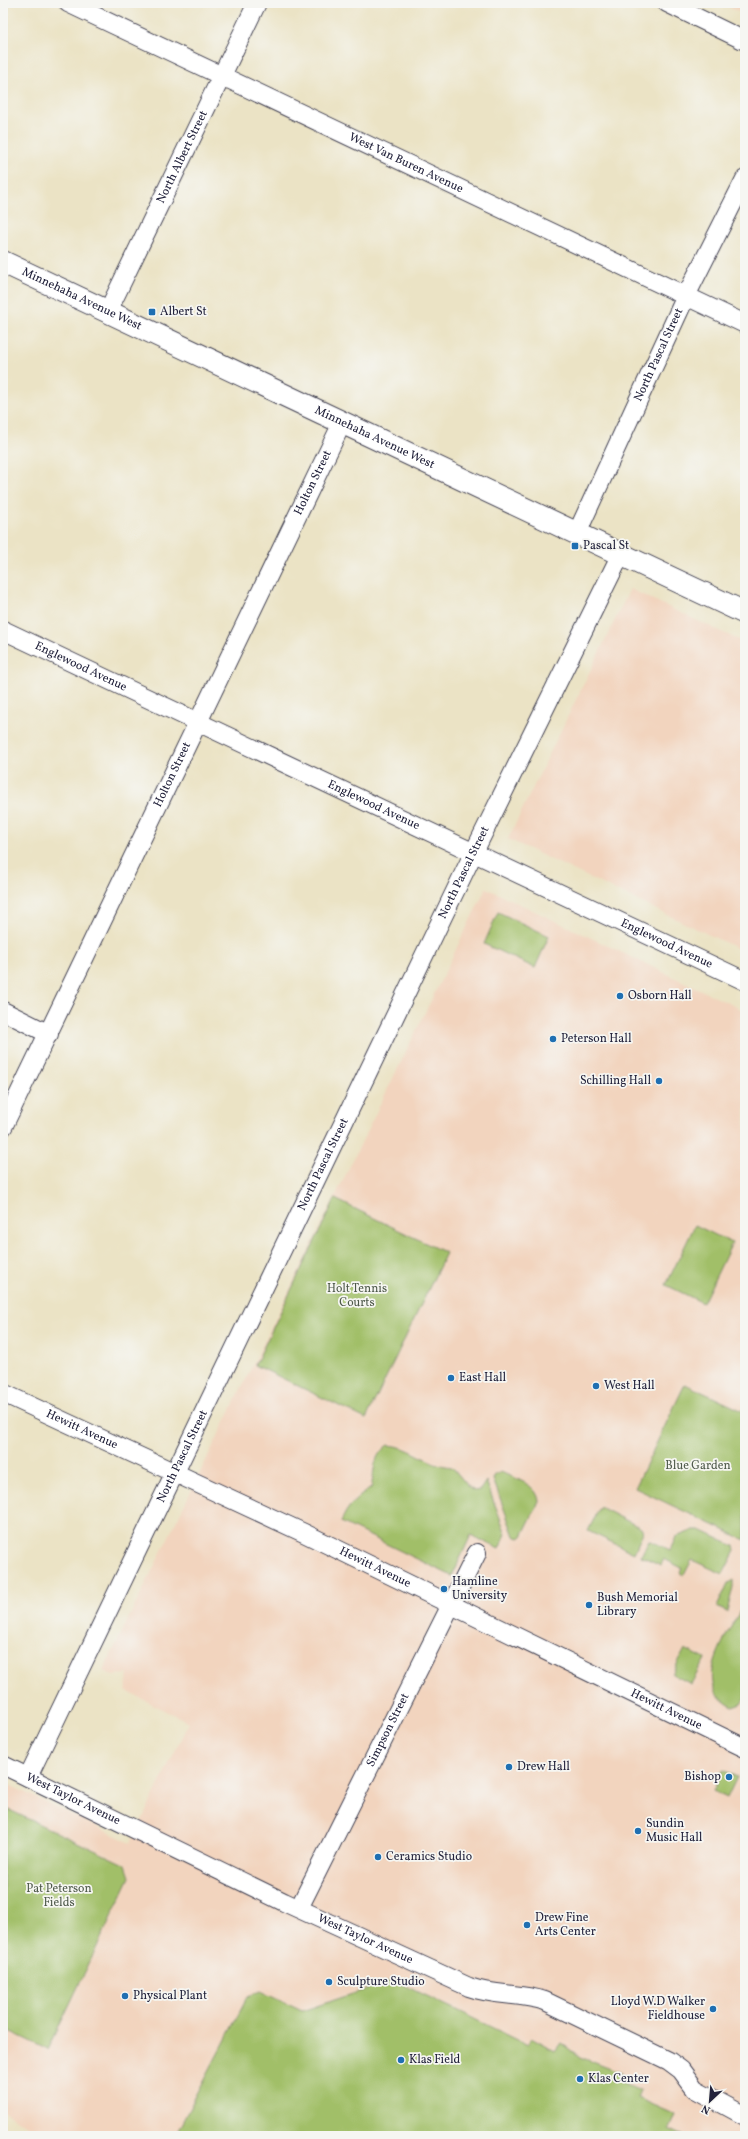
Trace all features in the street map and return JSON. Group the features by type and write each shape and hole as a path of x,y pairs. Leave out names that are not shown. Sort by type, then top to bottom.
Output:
{"street":[{"name":"West Van Buren Avenue","path":"68,3 745,324"},
{"name":"North Albert Street","path":"108,311 257,3"},
{"path":"667,3 745,41"},
{"name":"North Pascal Street","path":"577,533 686,296 745,179"},
{"name":"Minnehaha Avenue West","path":"3,262 745,613"},
{"name":"Holton Street","path":"3,1127 342,423"},
{"name":"North Pascal Street","path":"28,1777 176,1473 474,852 621,554"},
{"name":"Englewood Avenue","path":"3,630 745,981"},
{"path":"3,1011 49,1034"},
{"name":"Hewitt Avenue","path":"3,1393 176,1473 745,1748"},
{"name":"Simpson Street","path":"299,1908 477,1553"},
{"name":"West Taylor Avenue","path":"3,1765 299,1908 479,1990 504,1995 533,1997 546,2001 669,2061 681,2070 695,2089 745,2116"}],"shaded area":[{"path":"720,3 745,3 745,15"},
{"path":"630,589 745,643 745,948 743,951 508,839"},
{"name":"Hamline University","path":"486,888 745,1011 745,2136 43,2136 3,2111 3,1782 131,1843 189,1722 126,1691 128,1674 113,1675 103,1671"}],"green space":[{"path":"498,912 549,936 535,968 484,944"},
{"name":"Holt Tennis Courts","path":"335,1199 446,1253 366,1419 255,1365"},
{"path":"695,1225 732,1243 703,1303 666,1285"},
{"name":"Blue Garden","path":"685,1384 745,1412 745,1540 635,1488"},
{"path":"388,1445 397,1446 434,1463 452,1467 474,1491 480,1490 486,1481 506,1534 499,1549 471,1535 452,1576 341,1522 346,1511 353,1503 371,1488 375,1464 379,1454"},
{"path":"501,1472 530,1486 538,1496 539,1502 522,1536 519,1538 514,1536 493,1479 495,1475"},
{"path":"600,1507 641,1528 643,1532 634,1553 588,1531"},
{"path":"694,1530 700,1530 734,1546 735,1551 723,1574 692,1560 684,1575 680,1573 682,1568 664,1559 661,1565 641,1556 649,1540 670,1550 676,1537"},
{"path":"733,1580 733,1587 727,1612 717,1607 728,1583"},
{"path":"745,1604 745,1698 741,1704 733,1707 720,1698 714,1686 713,1674 715,1660 721,1646"},
{"path":"685,1649 705,1659 691,1684 672,1674"},
{"path":"723,1770 737,1777 727,1798 713,1791"},
{"name":"Pat Peterson Fields","path":"3,1807 126,1865 130,1877 48,2050 3,2028"},
{"name":"Klas Field","path":"394,1980 528,2045 531,2038 555,2051 561,2043 580,2057 621,2073 620,2081 640,2090 637,2098 675,2115 669,2129 684,2136 175,2136 248,1996 260,1991 302,2011"}],"place":[{"name":"Albert St","path":"152,312"},
{"name":"Pascal St","path":"575,546"},
{"name":"Osborn Hall","path":"620,996"},
{"name":"Peterson Hall","path":"553,1039"},
{"name":"Schilling Hall","path":"659,1081"},
{"name":"East Hall","path":"451,1378"},
{"name":"West Hall","path":"596,1386"},
{"name":"Hamline University","path":"444,1589"},
{"name":"Bush Memorial Library","path":"589,1605"},
{"name":"Drew Hall","path":"509,1767"},
{"name":"Bishop","path":"729,1777"},
{"name":"Sundin Music Hall","path":"638,1831"},
{"name":"Ceramics Studio","path":"378,1857"},
{"name":"Drew Fine Arts Center","path":"527,1925"},
{"name":"Sculpture Studio","path":"329,1982"},
{"name":"Physical Plant","path":"125,1996"},
{"name":"Lloyd W.D Walker Fieldhouse","path":"713,2009"},
{"name":"Klas Field","path":"401,2060"},
{"name":"Klas Center","path":"580,2079"}]}
